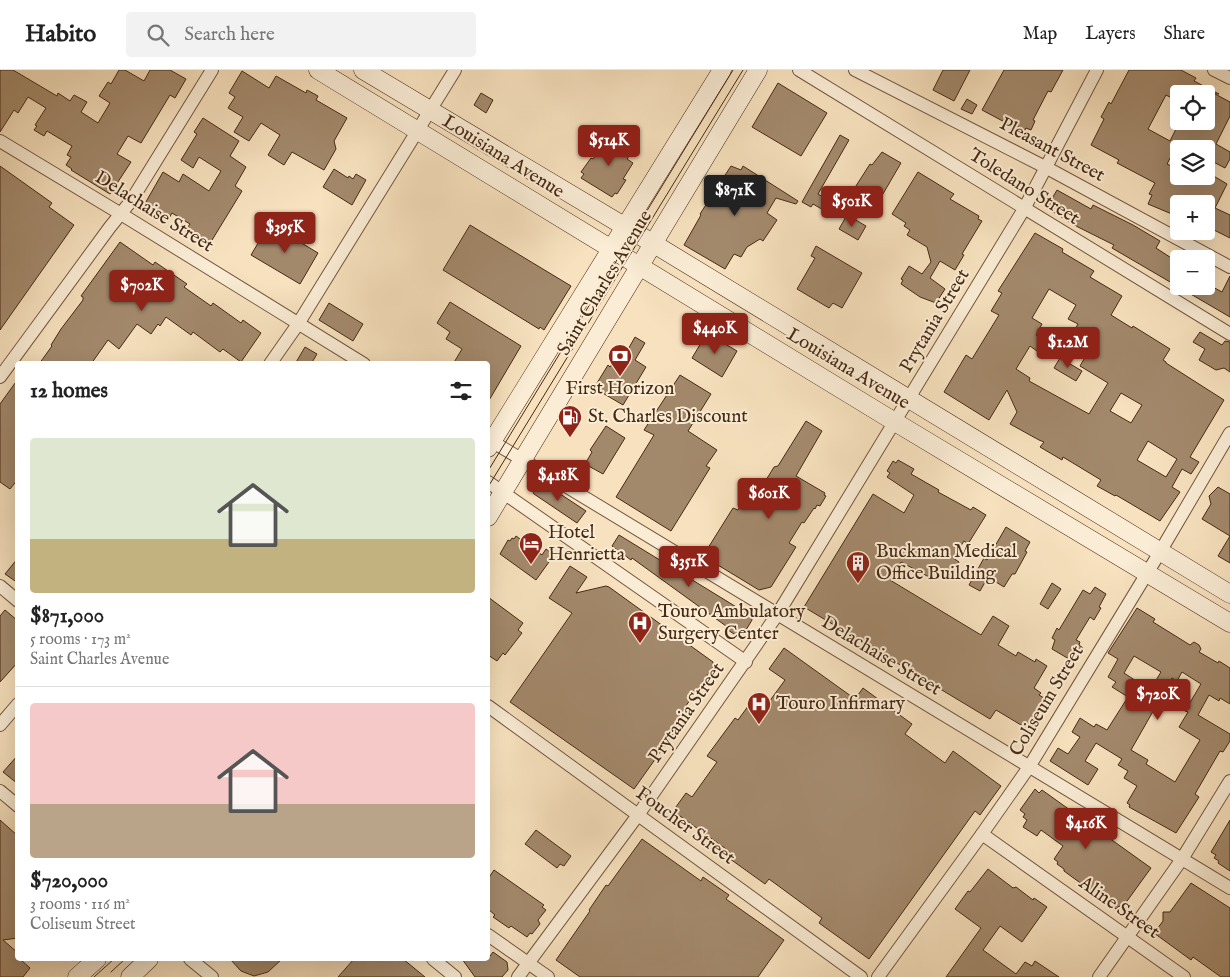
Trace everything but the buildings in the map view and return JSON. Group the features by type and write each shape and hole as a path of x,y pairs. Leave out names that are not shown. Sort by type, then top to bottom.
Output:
{"street":[{"path":"16,361 131,201 212,70"},
{"name":"Louisiana Avenue","path":"318,70 755,337 1230,623"},
{"name":"Louisiana Avenue","path":"363,70 654,244 1230,594"},
{"path":"272,361 298,324 455,70"},
{"name":"Saint Charles Avenue","path":"490,441 722,70"},
{"name":"Saint Charles Avenue","path":"490,514 758,70"},
{"name":"Toledano Street","path":"799,70 1024,210 1230,334"},
{"name":"Pleasant Street","path":"855,70 1047,168 1230,267"},
{"name":"Prytania Street","path":"518,977 638,815 777,615 1024,210 1097,70"},
{"path":"1214,70 1230,78"},
{"name":"Delachaise Street","path":"0,142 121,214 359,361"},
{"path":"474,164 486,143"},
{"path":"755,337 768,314"},
{"path":"0,378 14,364"},
{"name":"Coliseum Street","path":"878,977 1029,767 1230,433"},
{"name":"Delachaise Street","path":"490,444 522,461 1230,888"},
{"path":"490,483 746,662"},
{"path":"0,586 15,598"},
{"name":"Foucher Street","path":"490,707 861,977"},
{"path":"0,725 15,708"},
{"path":"1099,977 1182,859 1230,780"},
{"path":"0,791 15,804"},
{"name":"Aline Street","path":"982,834 1184,977"},
{"path":"490,935 548,977"},
{"path":"77,977 95,961"},
{"path":"130,977 147,961"},
{"path":"192,961 212,977"},
{"path":"435,961 455,977"}],"tram line":[{"path":"490,468 733,70"},
{"path":"490,484 743,70"},
{"path":"94,977 112,961"},
{"path":"111,972 123,961"}],"place":[{"name":"First Horizon","path":"620,377"},
{"name":"St. Charles Discount","path":"570,438"},
{"name":"Hotel Henrietta","path":"531,565"},
{"name":"Buckman Medical Office Building","path":"858,584"},
{"name":"Touro Ambulatory Surgery Center","path":"640,644"},
{"name":"Touro Infirmary","path":"759,725"}]}
